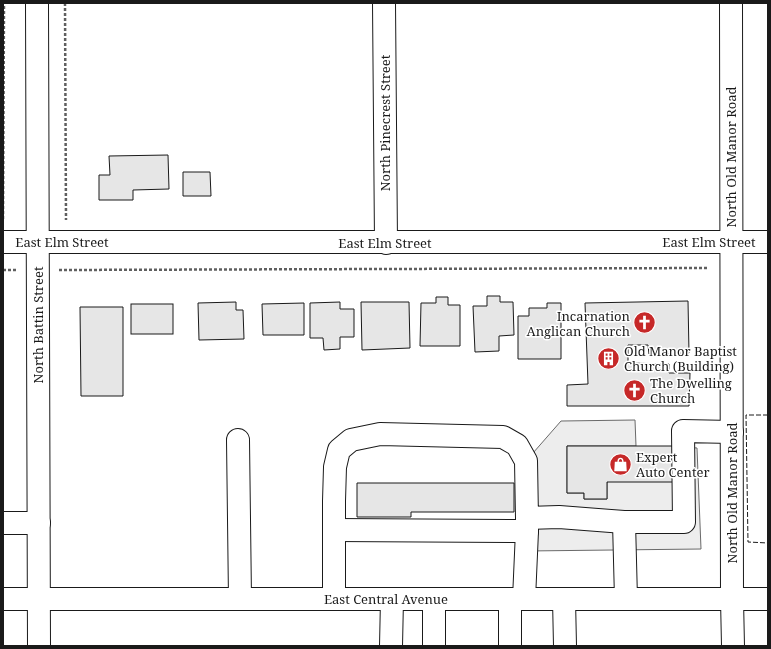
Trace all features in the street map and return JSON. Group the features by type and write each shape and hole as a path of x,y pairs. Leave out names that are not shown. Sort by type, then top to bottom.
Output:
{"street":[{"name":"North Battin Street","path":"37,3 39,646"},
{"name":"North Pinecrest Street","path":"384,3 386,243"},
{"name":"North Old Manor Road","path":"731,3 732,599 734,646"},
{"name":"East Elm Street","path":"3,242 768,242"},
{"path":"334,530 527,524 559,517 624,522 684,522 683,431 732,432"},
{"path":"334,599 335,467 340,450 351,440 380,434 503,437 517,445 526,461 527,524 510,646"},
{"path":"238,440 240,599"},
{"path":"624,522 626,599"},
{"path":"3,523 39,523"},
{"name":"East Central Avenue","path":"3,599 768,599"},
{"path":"391,646 392,599"},
{"path":"434,599 434,646"},
{"path":"564,599 565,646"}],"path":[{"path":"4,3 3,270 708,268"},
{"path":"65,3 66,270"}],"shaded area":[{"path":"635,420 636,446 567,446 567,493 584,493 584,499 607,499 607,482 674,446 697,448 701,549 526,551 526,461 561,421"}],"building":[{"path":"168,155 169,189 133,190 133,200 99,200 99,175 110,175 109,156"},
{"path":"183,172 210,172 211,196 183,196"},
{"path":"487,296 500,296 500,302 513,302 514,335 499,336 499,351 475,352 473,306 487,306"},
{"path":"436,297 448,297 448,305 460,305 460,346 420,346 421,303 436,303"},
{"name":"Old Manor Baptist Church (Building)","path":"688,301 689,353 649,354 648,345 628,345 628,363 669,364 669,373 690,373 689,406 567,406 567,385 588,384 585,303"},
{"path":"236,302 236,310 243,310 244,339 199,340 198,303"},
{"path":"340,302 340,309 354,309 354,337 340,337 340,349 324,350 323,338 310,338 310,303"},
{"path":"361,302 409,302 410,348 362,350"},
{"path":"304,303 304,335 263,335 262,304"},
{"path":"547,303 561,303 561,359 518,359 518,316 529,316 529,308 547,308"},
{"path":"131,304 173,304 173,334 131,334"},
{"path":"80,307 123,307 123,396 81,396"},
{"name":"Expert Auto Center","path":"567,446 674,446 674,482 607,482 607,499 584,499 584,493 567,493"},
{"path":"357,483 514,483 514,512 411,512 411,517 357,517"}],"fence":[{"path":"768,415 746,415 748,542 768,543"}],"place":[{"name":"Incarnation Anglican Church","path":"645,323"},
{"name":"Old Manor Baptist Church (Building)","path":"608,358"},
{"name":"The Dwelling Church","path":"634,390"},
{"name":"Expert Auto Center","path":"621,464"}]}
